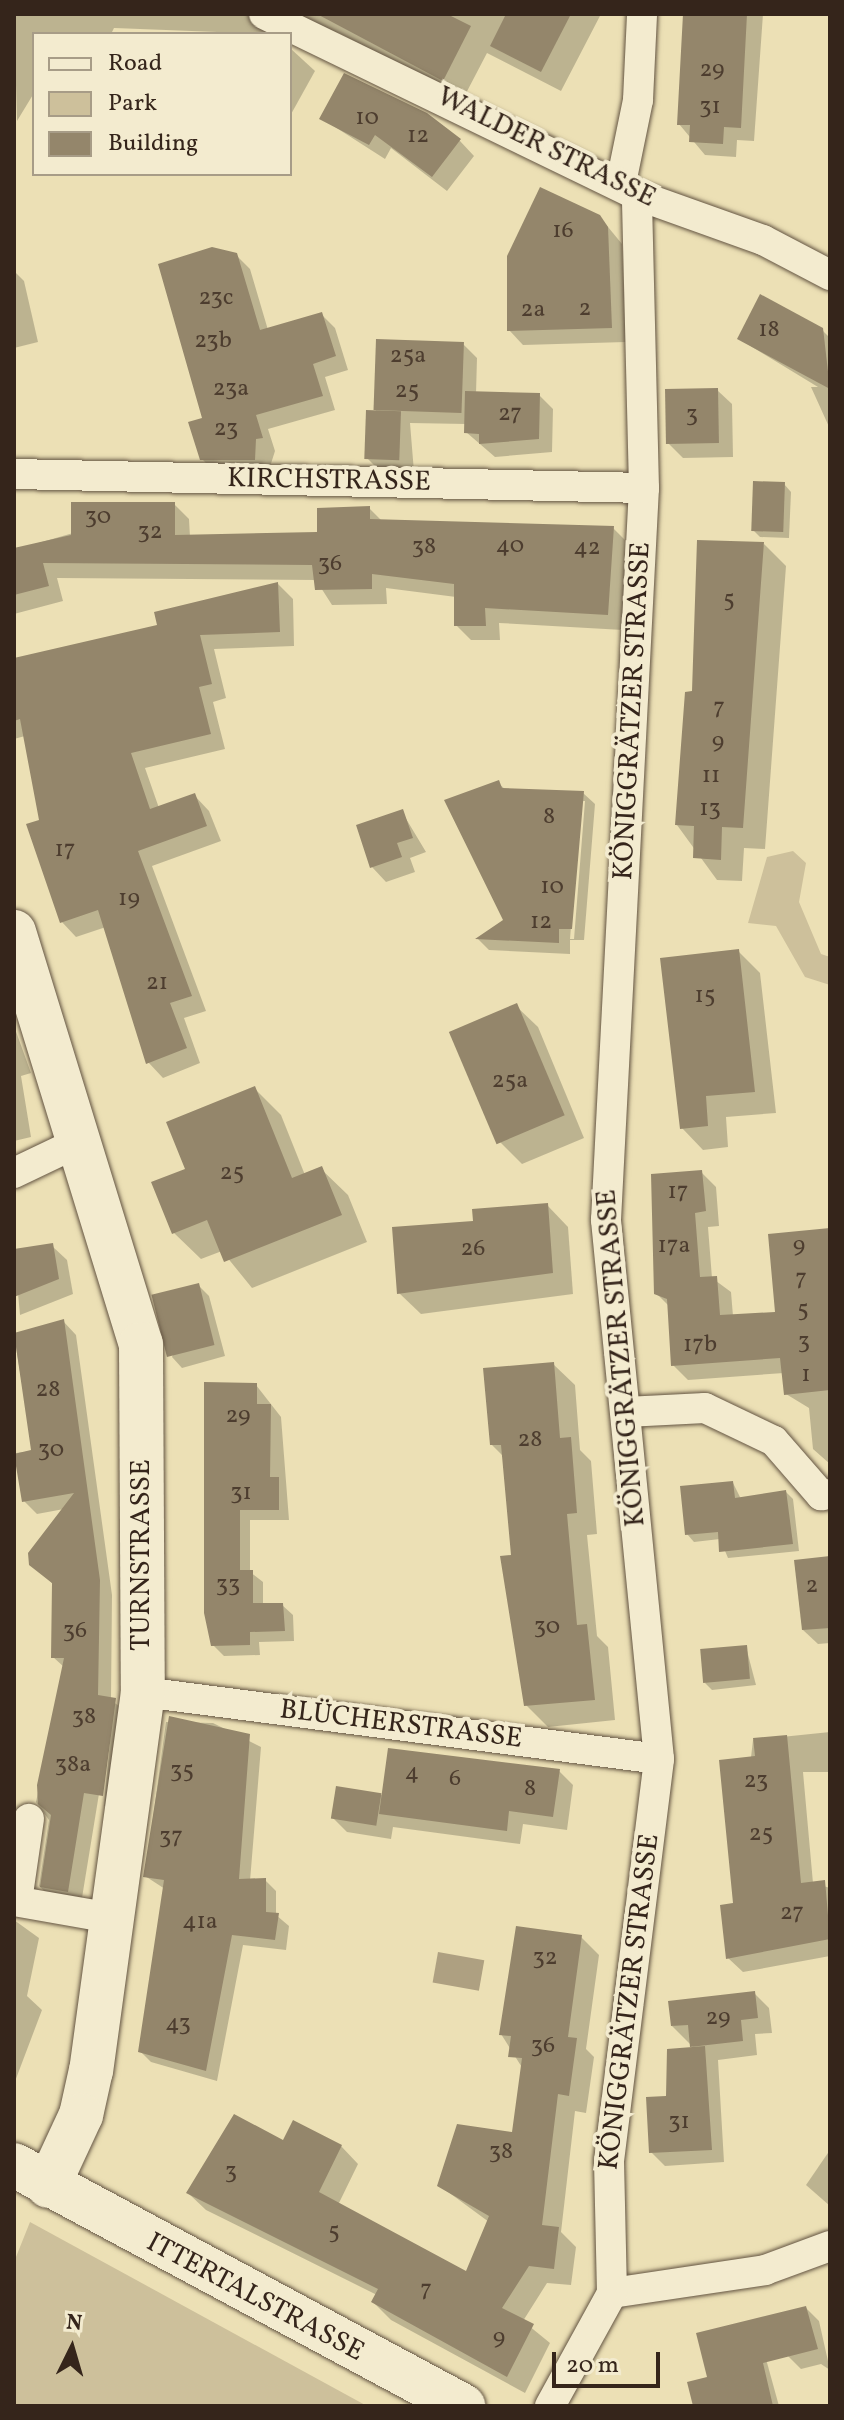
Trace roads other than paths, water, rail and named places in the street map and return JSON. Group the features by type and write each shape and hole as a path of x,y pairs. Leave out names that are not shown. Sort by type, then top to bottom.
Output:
{"main road":[{"name":"TURNSTRASSE","path":"14,932 83,1140 141,1344 143,1692 81,2115 31,2176"},
{"name":"ITTERTALSTRASSE","path":"31,2176 463,2406"}],"street":[{"name":"WALDER STRASSE","path":"264,14 629,189 763,240 830,275"},
{"name":"KÖNIGGRÄTZER STRASSE","path":"612,2293 609,2161 659,1759 606,1220 608,1108 644,488 629,189 642,14"},
{"name":"KIRCHSTRASSE","path":"14,474 644,488"},
{"path":"14,1173 83,1140"},
{"path":"626,1412 705,1408 774,1441 821,1495 830,1494"},
{"name":"BLÜCHERSTRASSE","path":"143,1692 659,1759"},
{"path":"29,1819 15,1901 111,1918"},
{"path":"550,2406 612,2293 765,2270 830,2246"}]}
